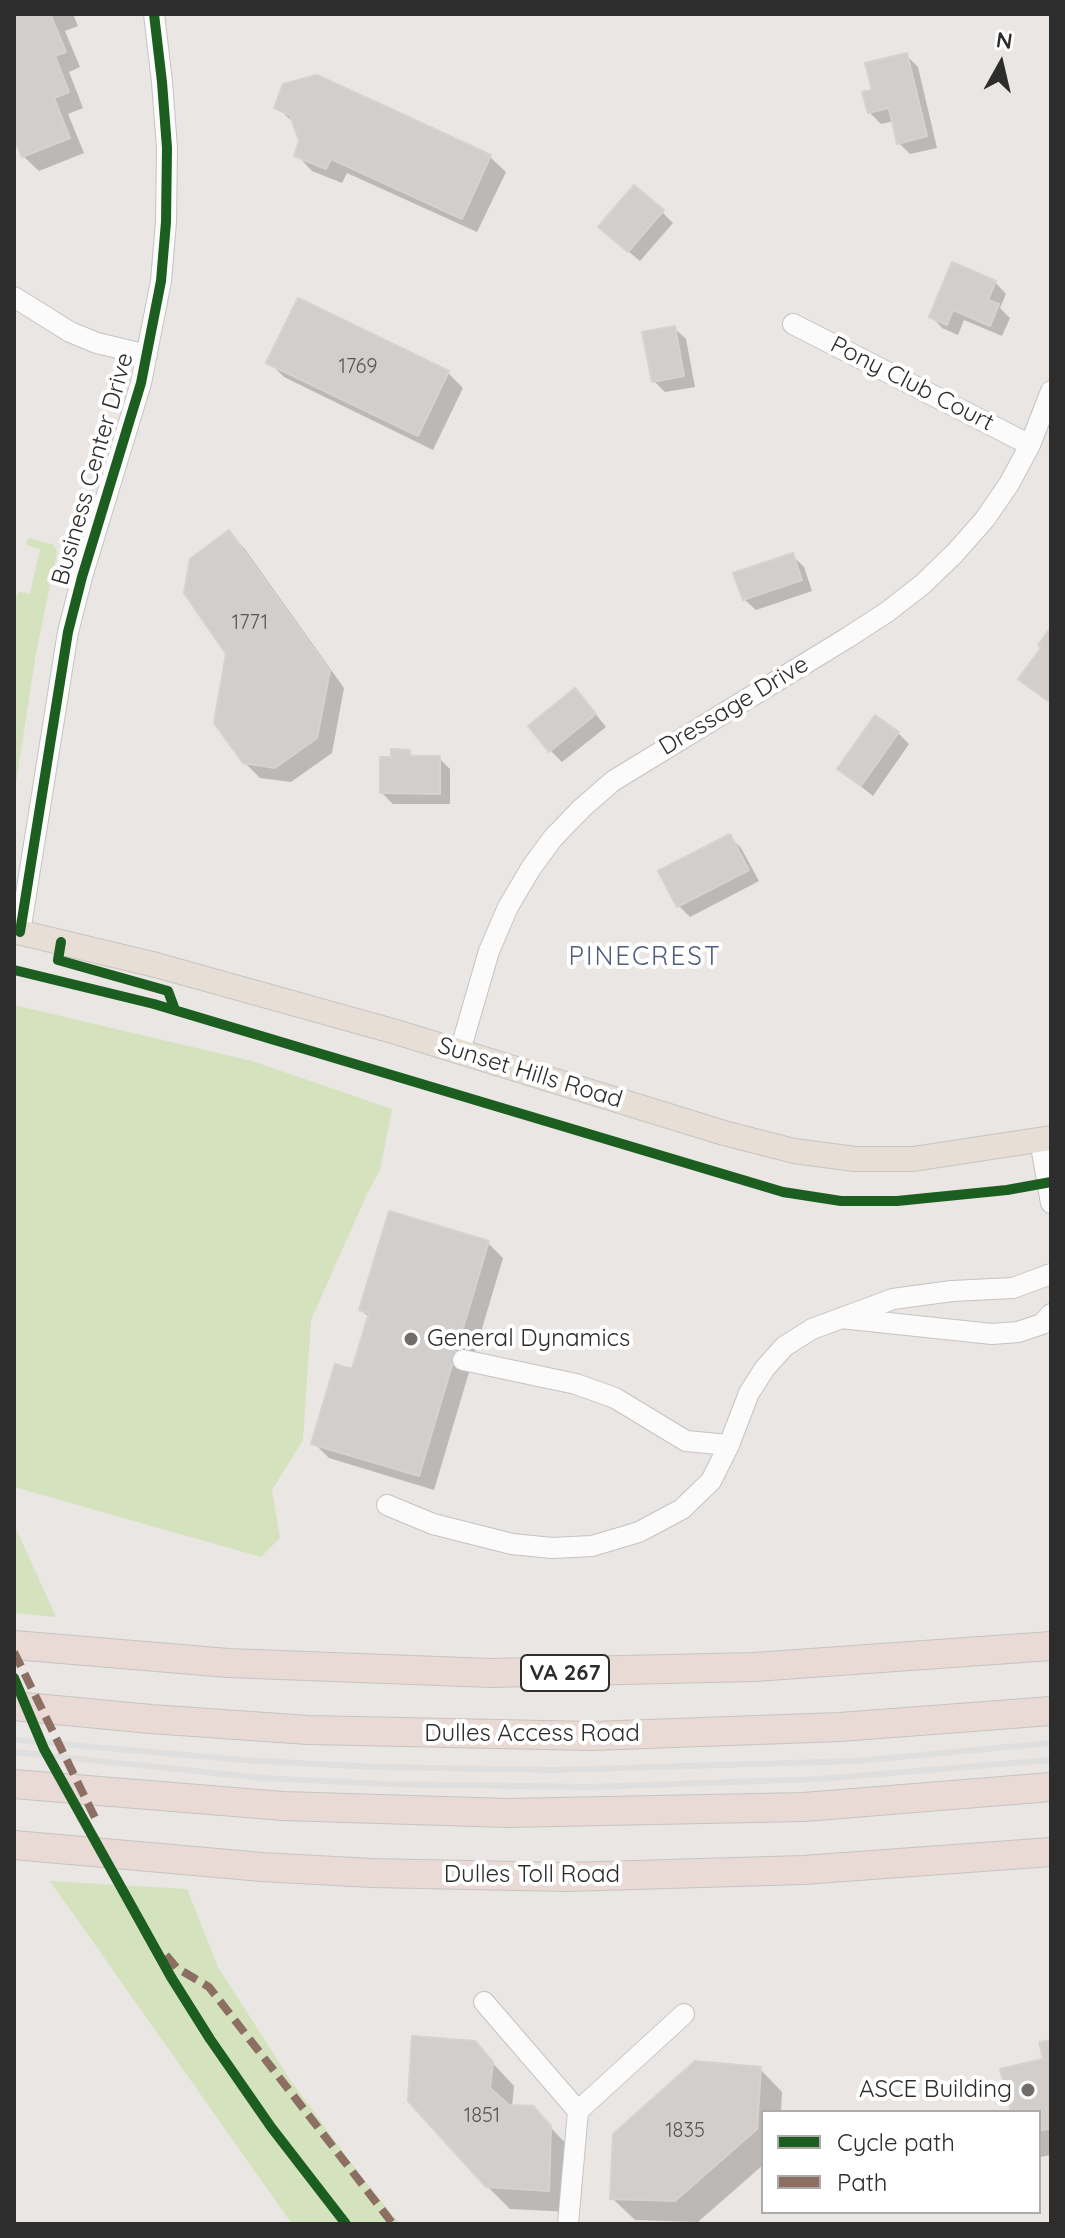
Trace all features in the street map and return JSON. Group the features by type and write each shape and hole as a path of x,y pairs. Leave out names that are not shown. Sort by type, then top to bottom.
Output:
{"highway":[{"name":"VA 267","path":"14,1645 198,1661 364,1670 561,1673 755,1667 1051,1646"},
{"name":"Dulles Access Road","path":"14,1706 308,1730 592,1736 840,1727 1051,1711"},
{"path":"14,1784 328,1808 538,1812 804,1807 1051,1787"},
{"name":"Dulles Toll Road","path":"23,1846 189,1863 371,1873 567,1877 803,1870 1051,1852"}],"main road":[{"name":"Sunset Hills Road","path":"17,932 144,961 460,1051 763,1145 829,1157 913,1159 1045,1139"}],"street":[{"name":"Business Center Drive","path":"17,932 68,632 131,419 161,281 167,200 165,110 154,14"},
{"path":"14,297 70,332 97,343 147,355"},
{"name":"Pony Club Court","path":"793,324 1030,445"},
{"name":"Dressage Drive","path":"460,1051 489,951 508,907 546,848 582,808 613,781 857,632 923,584 985,519 1009,484 1030,445 1051,391"},
{"path":"1045,1139 1051,1203"},
{"path":"387,1505 433,1524 512,1544 552,1548 592,1546 639,1532 682,1509 711,1481 749,1393 765,1368 785,1346 812,1329 893,1299 952,1291 1013,1288 1051,1274"},
{"path":"841,1318 992,1334 1018,1332 1042,1324 1051,1314"},
{"path":"463,1360 576,1384 615,1398 686,1441 729,1445"},
{"path":"484,2002 578,2111"},
{"path":"568,2224 578,2111 684,2014"}],"green space":[{"path":"30,538 54,545 57,552 36,653 14,796 14,601 19,592 30,594 40,549 27,545 26,541"},
{"path":"14,1005 252,1061 392,1109 380,1170 311,1320 303,1440 272,1490 280,1538 261,1557 14,1487"},
{"path":"14,1524 56,1617 14,1613"},
{"path":"50,1881 187,1889 218,1967 291,2081 400,2224 292,2224"}],"building":[{"path":"14,14 55,14 51,16 66,52 55,56 69,92 54,98 70,138 22,157 14,138"},
{"path":"907,53 927,136 897,144 889,108 868,113 862,92 872,90 865,63"},
{"path":"317,75 491,155 462,219 331,159 326,169 294,156 299,141 290,115 274,108 283,84"},
{"path":"634,185 664,210 628,252 598,227"},
{"path":"952,262 996,281 988,300 999,304 990,326 953,310 947,325 929,317"},
{"path":"298,298 449,371 418,436 266,363"},
{"path":"675,326 684,376 652,382 642,332"},
{"path":"229,530 330,671 317,738 275,768 243,763 214,723 226,654 184,593 190,559"},
{"path":"793,553 802,580 743,600 733,573"},
{"path":"1051,627 1051,697 1048,701 1018,679 1041,648 1038,645"},
{"path":"575,688 596,714 549,752 528,726"},
{"path":"875,715 899,732 861,786 837,769"},
{"path":"391,749 410,750 410,756 440,756 440,794 380,793 380,757 391,757"},
{"path":"730,834 749,870 677,907 658,871"},
{"name":"General Dynamics","path":"389,1211 489,1241 419,1476 311,1444 335,1364 352,1369 369,1313 359,1310"},
{"path":"412,2036 475,2041 493,2062 490,2088 509,2105 533,2106 551,2126 549,2191 486,2187 408,2101"},
{"name":"ASCE Building","path":"1051,2040 1051,2128 1041,2130 1041,2110 1010,2110 1000,2069 1043,2059 1039,2042"},
{"path":"695,2061 761,2067 757,2129 675,2201 610,2199 613,2134"}],"railway":[{"path":"14,1740 243,1760 375,1767 555,1770 856,1761 1051,1743"},
{"path":"14,1752 263,1778 384,1784 590,1787 819,1779 1051,1760"}],"marked path":[{"path":"14,1652 98,1824"},
{"path":"166,1955 177,1968 209,1987 393,2224"}],"cycle path":[{"path":"20,932 68,632 141,383 161,281 167,148 154,14"},
{"path":"61,942 58,960 168,991 175,1010"},
{"path":"14,970 154,1004 783,1192 841,1201 897,1201 1007,1190 1051,1182"},
{"path":"14,1678 44,1749 171,1977 271,2127 346,2224"}],"place":[{"name":"General Dynamics","path":"411,1339"},
{"name":"ASCE Building","path":"1028,2090"}],"district":[{"name":"PINECREST","path":"645,957"}]}
